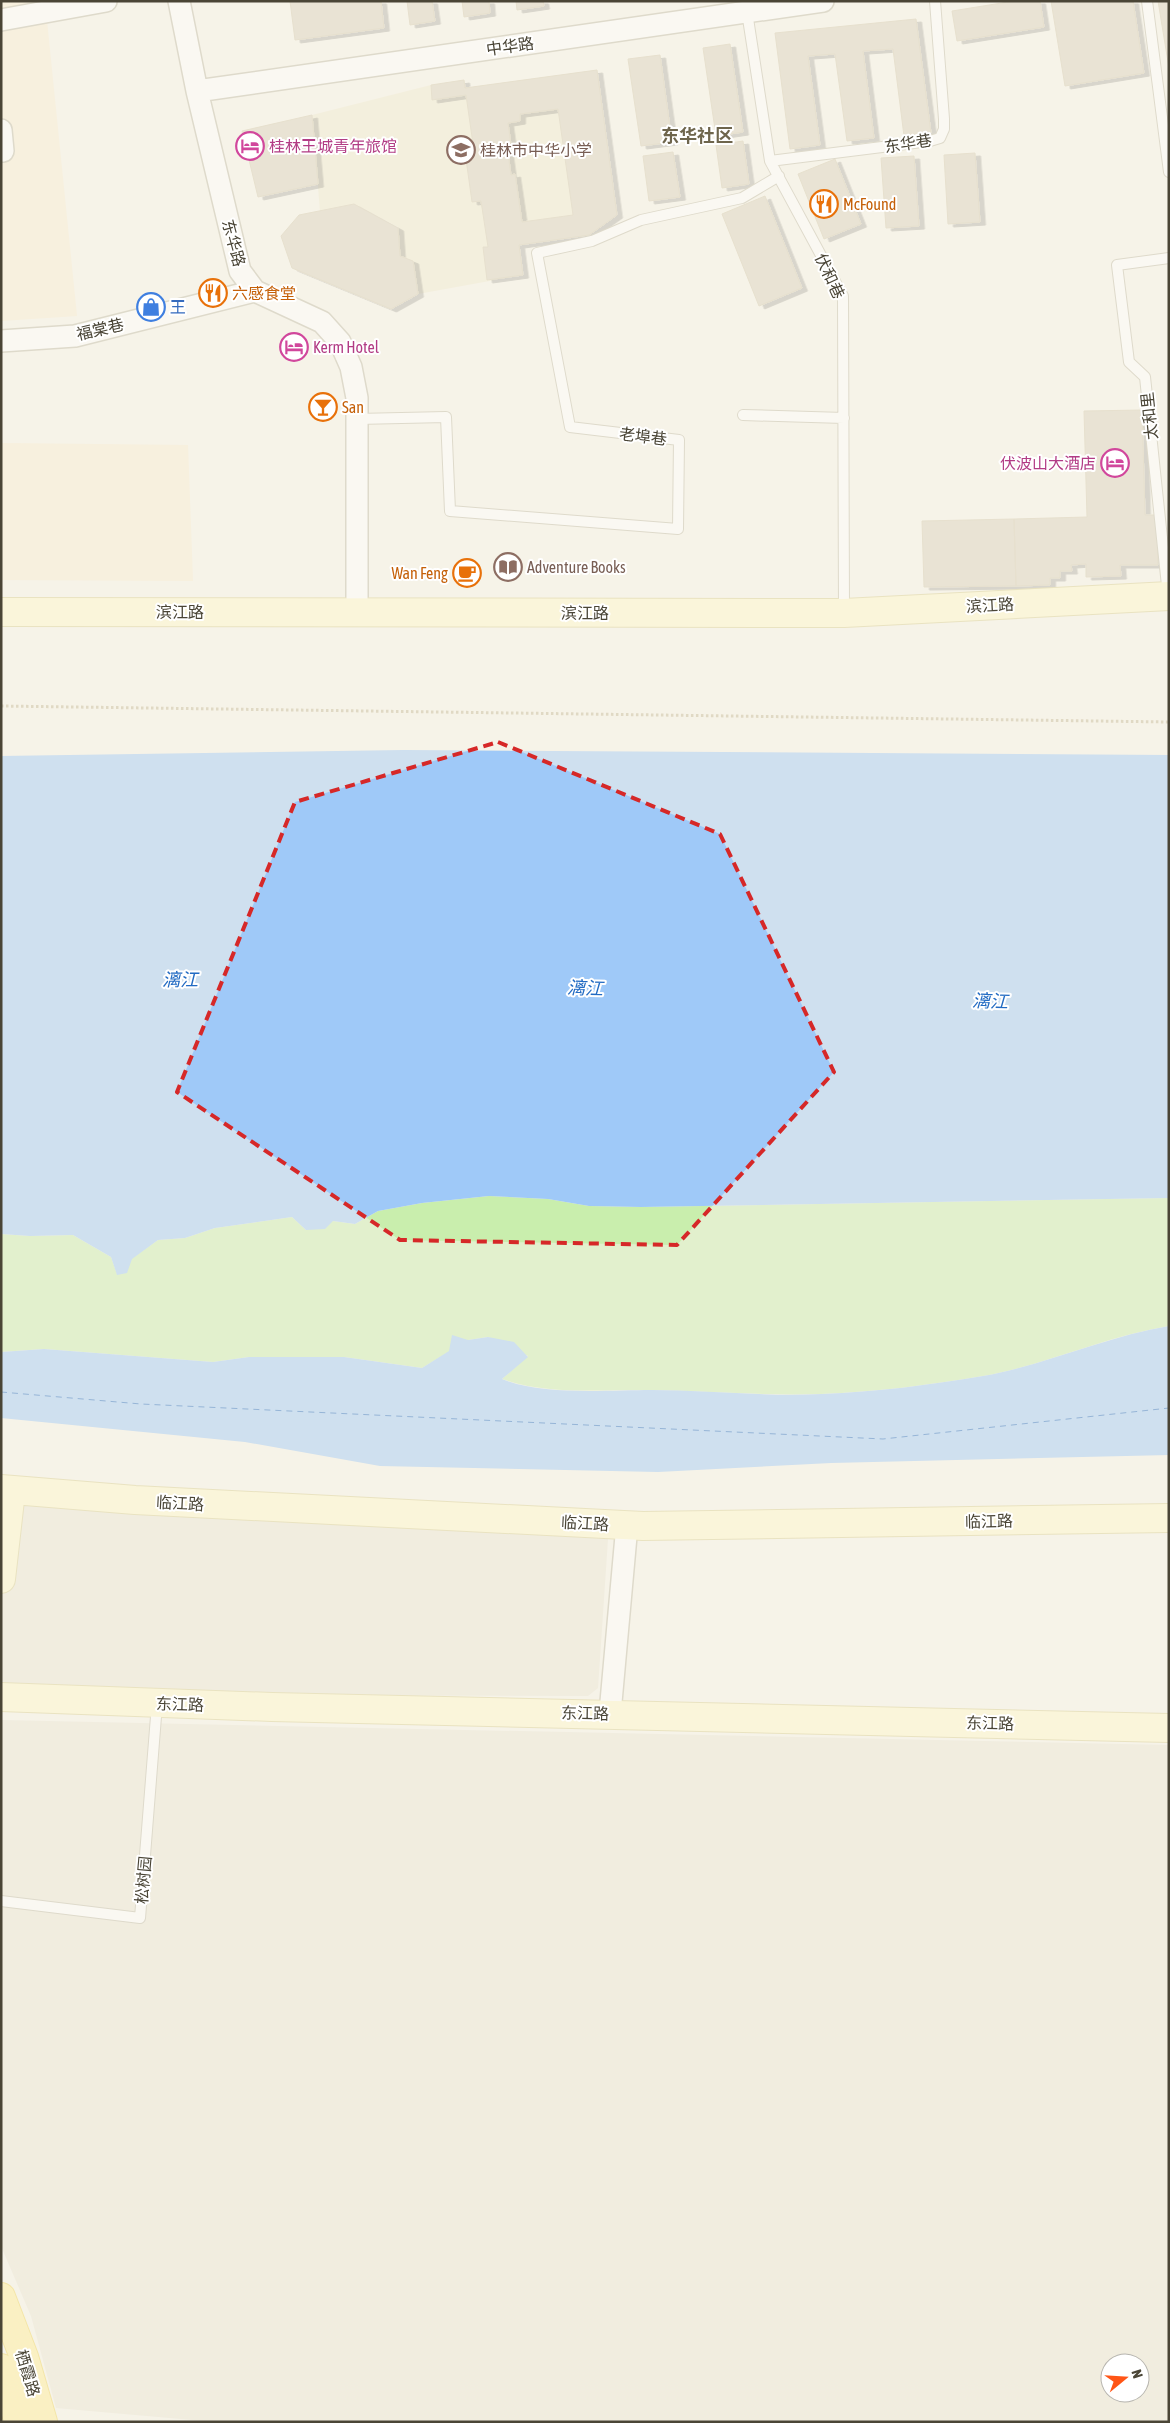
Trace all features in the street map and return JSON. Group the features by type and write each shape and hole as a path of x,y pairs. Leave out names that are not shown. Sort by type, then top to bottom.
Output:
{"main road":[{"name":"栖霞路","path":"1,2297 24,2357 43,2422"},
{"name":"栖霞路","path":"1,2368 19,2422"}],"street":[{"path":"1,20 106,1"},
{"name":"东华路","path":"179,1 197,90 240,271 255,291 322,322 340,342 351,367 357,398 357,612"},
{"name":"中华路","path":"197,90 823,1"},
{"path":"1,130 3,151 1,152"},
{"name":"福棠巷","path":"1,341 75,336 255,291"},
{"name":"滨江路","path":"1,612 844,613 1169,596"},
{"path":"1,1579 6,1490"},
{"name":"临江路","path":"6,1490 135,1500 627,1525 1169,1518"},
{"path":"610,1713 627,1525"},
{"name":"东江路","path":"1,1697 157,1703 1169,1728"}],"lane":[{"name":"东华巷","path":"770,161 930,141 940,138 944,129 944,119 935,1"},
{"path":"1147,1 1169,172"},
{"name":"伏和巷","path":"747,12 770,161 843,296 844,613"},
{"name":"老埠巷","path":"357,419 446,417 450,511 678,529 679,440 570,427 538,253 592,241 641,220 742,198 779,176"},
{"name":"太和里","path":"1169,258 1116,265 1129,362 1145,377 1169,596"},
{"path":"743,415 844,418"},
{"name":"松树园","path":"1,1901 140,1918 157,1703"}],"path":[{"path":"1,706 1169,722"}],"highlighted area":[{"path":"498,742 720,834 834,1072 677,1245 400,1240 177,1092 295,802"}],"shaded area":[{"path":"1,1 45,1 77,316 1,321"},
{"name":"桂林市中华小学","path":"597,70 617,215 589,235 519,245 523,275 418,294 413,261 400,256 398,227 354,204 320,211 312,115 431,85 464,80 466,88"},
{"path":"1,443 188,445 193,581 1,580"},
{"path":"1,1504 608,1539 598,1688 588,1696 175,1695 27,1689 1,1681"},
{"path":"1,1720 1169,1745 1169,2422 215,2422 56,2408 31,2316 1,2246"}],"green space":[{"path":"489,1196 548,1199 589,1206 641,1207 1169,1198 1169,1326 1122,1336 1030,1365 983,1376 902,1388 821,1394 558,1390 539,1388 502,1379 528,1356 488,1337 468,1340 422,1368 344,1357 249,1357 213,1362 44,1349 1,1352 1,1234 30,1236 73,1235 111,1257 117,1274 131,1259 158,1240 185,1238 215,1228 292,1217 306,1230 333,1221 355,1224 378,1211 422,1203"}],"water":[{"name":"漓江","path":"404,750 1169,755 1169,1198 641,1207 589,1206 548,1199 489,1196 422,1203 378,1211 355,1224 333,1221 325,1229 306,1230 292,1217 215,1228 185,1238 158,1240 132,1259 127,1273 117,1275 111,1257 73,1235 30,1236 1,1234 1,756"},
{"path":"1169,1326 1169,1455 831,1463 658,1472 380,1466 245,1442 1,1418 1,1352 44,1349 213,1362 249,1357 344,1357 422,1368 449,1351 452,1335 468,1340 488,1337 514,1342 528,1357 502,1379 536,1388 575,1391 673,1390 801,1395 882,1390 983,1376 1030,1365 1123,1336"}],"building":[{"path":"290,1 381,1 384,28 295,40"},
{"path":"407,1 432,1 435,21 410,25"},
{"path":"462,1 489,1 490,13 464,17"},
{"path":"516,1 543,1 544,6 517,10"},
{"path":"1014,1 1040,1 1044,27 957,41 952,11"},
{"path":"1051,1 1133,1 1144,73 1065,86"},
{"path":"1158,1 1169,1 1169,68"},
{"path":"916,19 931,133 904,136 893,49 863,51 874,138 847,141 835,54 808,56 820,145 790,149 775,33"},
{"path":"730,44 743,132 716,136 703,48"},
{"path":"660,55 672,142 641,146 628,59"},
{"path":"597,70 617,215 589,235 519,245 523,275 487,280 483,247 488,247 481,201 472,202 464,145 473,144 466,95 432,100 431,85 464,80 465,88","holes":["558,109 573,215 522,222 515,174 511,175 508,153 512,152 508,123 520,121 520,114"]},
{"path":"312,115 318,184 258,197 242,131"},
{"path":"743,141 749,184 722,188 716,145"},
{"path":"673,152 680,197 649,201 643,156"},
{"path":"975,153 980,222 948,224 944,155"},
{"path":"914,156 919,226 886,228 881,158"},
{"path":"835,159 861,224 824,239 798,174"},
{"path":"765,196 802,288 759,306 722,214"},
{"path":"354,204 398,228 400,256 413,261 418,294 391,309 292,268 281,236 299,215"},
{"name":"伏波山大酒店","path":"1142,410 1145,515 1157,515 1158,565 1120,565 1121,576 1086,577 1086,564 1071,565 1072,571 1060,571 1060,578 1050,578 1050,585 1016,586 1014,519 1087,517 1084,411"},
{"path":"1014,519 1016,586 924,587 922,521"}],"ferry route":[{"path":"1,1392 141,1404 883,1439 1169,1408"}],"place":[{"name":"桂林王城青年旅馆","path":"250,146"},
{"name":"桂林市中华小学","path":"461,150"},
{"name":"McFound","path":"824,204"},
{"name":"六感食堂","path":"213,293"},
{"name":"王","path":"151,307"},
{"name":"Kerm Hotel","path":"294,347"},
{"name":"San","path":"323,407"},
{"name":"伏波山大酒店","path":"1115,463"},
{"name":"Adventure Books","path":"508,567"},
{"name":"Wan Feng","path":"467,573"}],"district":[{"name":"东华社区","path":"697,135"}]}
